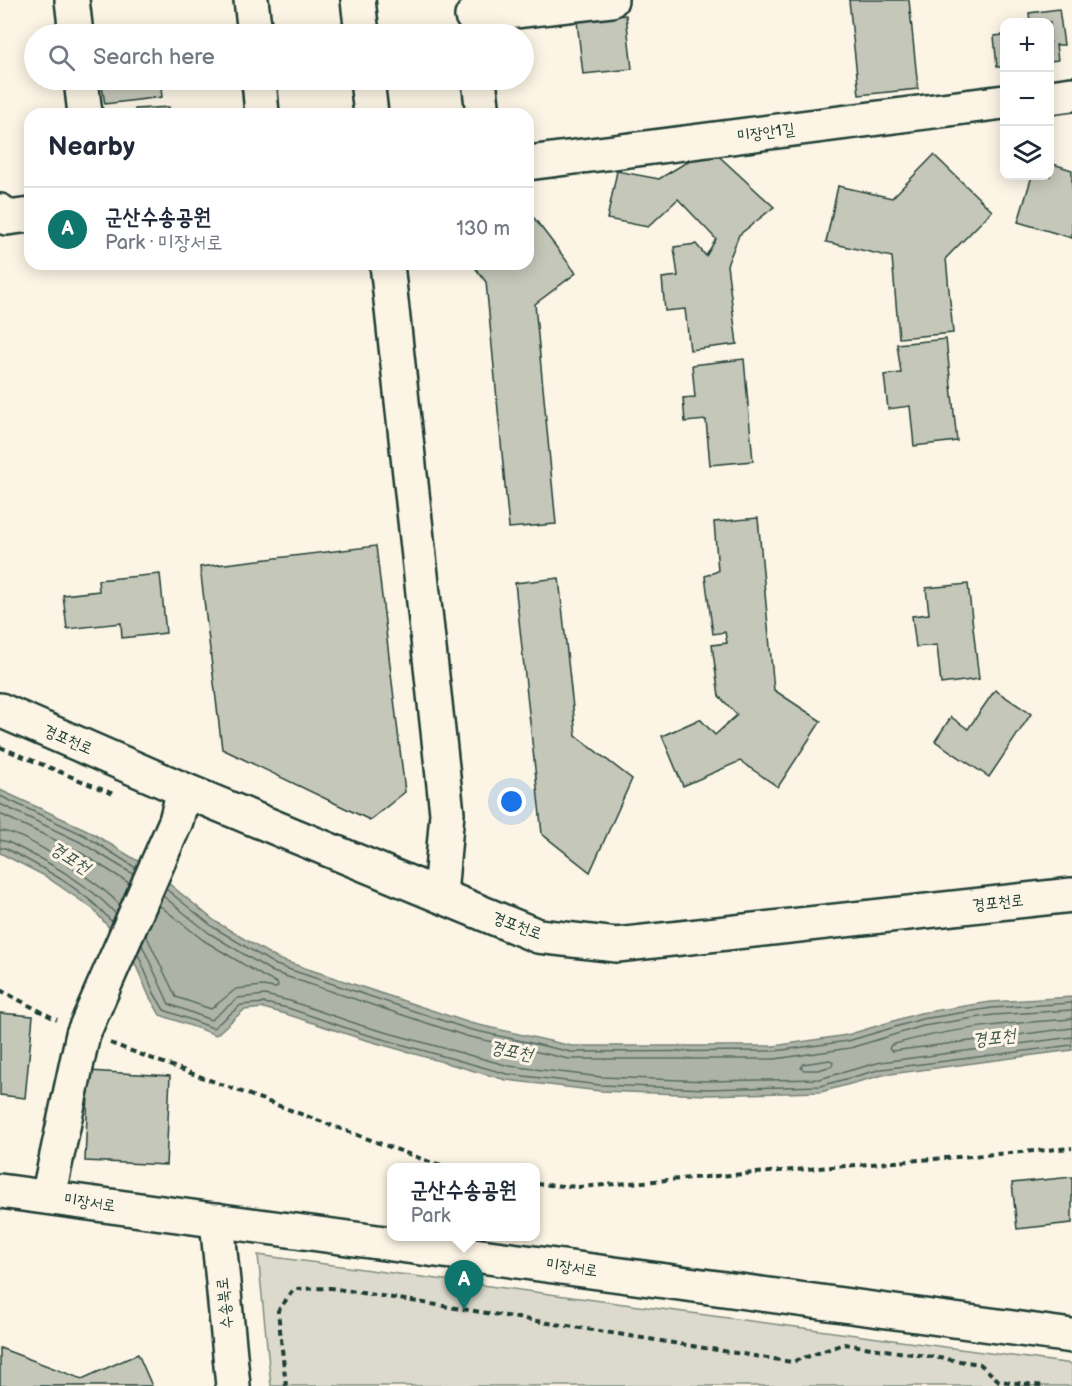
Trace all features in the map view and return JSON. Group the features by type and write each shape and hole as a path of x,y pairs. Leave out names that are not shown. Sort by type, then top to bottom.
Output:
{"street":[{"path":"72,0 74,24"},
{"path":"251,0 254,24"},
{"path":"358,0 361,24"},
{"path":"472,17 611,0"},
{"path":"82,90 84,108"},
{"path":"260,90 261,108"},
{"path":"368,90 370,108"},
{"path":"480,90 482,108"},
{"path":"1054,96 1072,94"},
{"name":"미장안1길","path":"534,162 1000,103"},
{"path":"0,212 7,218 24,216"},
{"path":"388,270 447,813 440,895"},
{"name":"경포천로","path":"0,710 180,805 440,895 538,936 617,945 1072,894"},
{"path":"48,1197 83,1034 180,805"},
{"name":"미장서로","path":"0,1191 1072,1336"},
{"name":"수송북로","path":"217,1220 233,1386"}],"path":[{"path":"0,747 121,798"},
{"path":"0,990 83,1034 435,1163"},
{"path":"540,1184 579,1187 1072,1148"},
{"path":"286,1386 278,1311 294,1289 331,1288 792,1362 844,1344 980,1364 999,1381 1046,1386"}],"shaded area":[{"path":"258,1255 1072,1364 1072,1386 271,1386"}],"water":[{"name":"경포천","path":"0,790 87,830 151,869 216,922 278,959 470,1023 572,1046 774,1046 847,1035 920,1013 991,1002 1072,997 1072,1050 883,1075 821,1092 708,1095 600,1091 506,1080 263,1008 244,1010 216,1035 160,1015 130,952 93,909 45,876 0,853"}],"building":[{"path":"849,0 909,0 918,89 859,95"},
{"path":"1059,9 1064,45 1056,45 1058,60 1054,60 1054,18 1030,18 1029,13"},
{"path":"626,15 632,69 583,74 577,21"},
{"path":"1000,35 1000,67 997,67 994,36"},
{"path":"103,90 161,90 162,97 105,104"},
{"path":"710,148 774,207 739,235 727,265 737,344 690,350 685,309 665,311 662,278 678,276 674,247 696,244 706,256 716,239 678,199 648,227 607,219 617,171 659,179"},
{"path":"934,155 992,211 946,258 953,333 899,338 892,257 826,242 838,186 892,198"},
{"path":"1054,164 1072,170 1072,238 1018,222 1031,180 1054,180"},
{"path":"534,218 576,273 535,304 556,524 509,528 486,282 477,270 534,270"},
{"path":"946,339 957,441 914,446 910,406 888,409 884,375 901,373 897,344"},
{"path":"744,359 753,461 710,465 706,420 685,422 683,398 695,397 692,365"},
{"path":"758,518 774,690 821,721 778,787 740,761 683,786 662,736 700,719 715,735 737,715 719,696 712,645 727,643 725,632 713,634 705,576 718,571 714,522"},
{"path":"376,546 405,792 370,820 222,749 200,567"},
{"path":"160,574 166,633 122,638 121,623 67,629 63,595 99,591 98,580"},
{"path":"559,578 576,736 632,779 590,872 542,834 515,583"},
{"path":"968,584 979,679 941,684 937,645 916,647 912,616 929,614 926,588"},
{"path":"995,690 1031,714 989,777 935,741 951,717 968,729"},
{"path":"0,1013 33,1016 25,1098 0,1095"},
{"path":"89,1071 170,1076 166,1165 85,1161"},
{"path":"1072,1177 1072,1223 1017,1229 1012,1183"},
{"path":"0,1348 82,1379 138,1354 152,1386 0,1386"}],"place":[{"name":"군산수송공원","path":"464,1310"}]}
